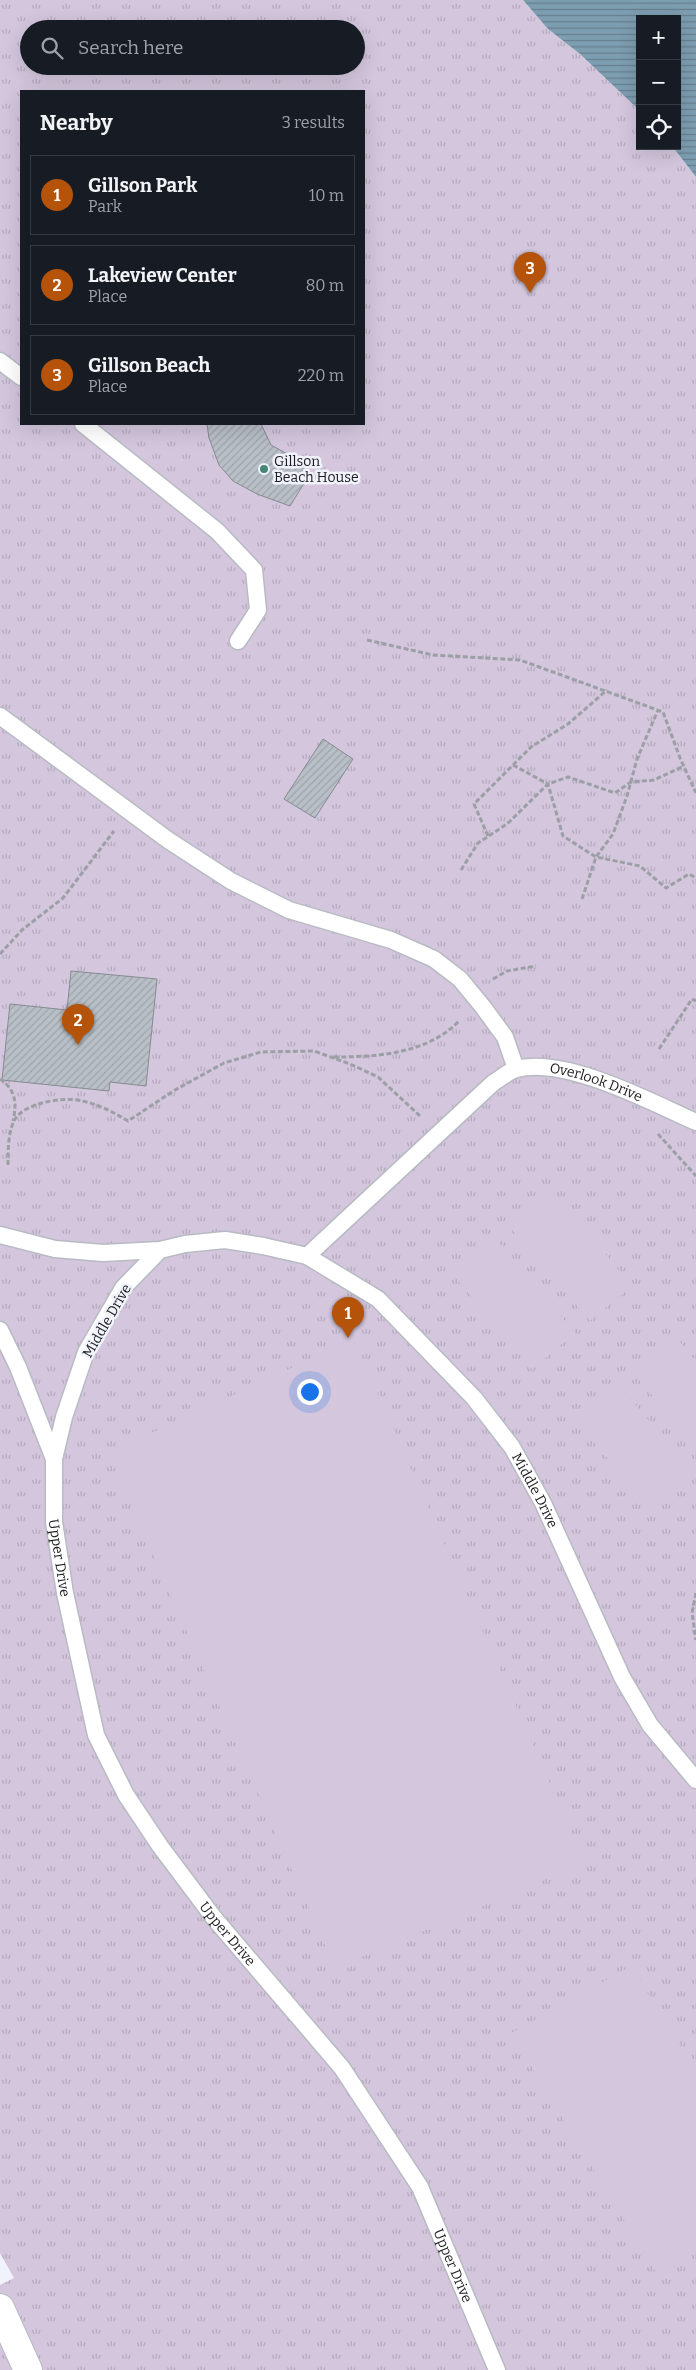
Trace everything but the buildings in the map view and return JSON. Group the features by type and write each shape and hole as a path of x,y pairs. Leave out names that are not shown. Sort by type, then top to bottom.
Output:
{"street":[{"path":"0,2308 28,2370"}],"lane":[{"path":"0,361 20,376"},
{"path":"84,425 217,530 254,570 258,610 238,641"},
{"path":"0,716 168,840 231,880 289,910 390,940 434,959 460,979 505,1037 516,1069"},
{"name":"Overlook Drive","path":"307,1256 493,1083 516,1069 546,1067 610,1083 696,1122"},
{"name":"Middle Drive","path":"0,1235 55,1249 103,1253 160,1250 185,1244 225,1240 263,1246 307,1256 378,1299 474,1398 512,1447 543,1503 622,1677 650,1726 696,1780"},
{"name":"Middle Drive","path":"54,1459 64,1417 86,1352 123,1288 160,1250"},
{"path":"0,1330 18,1367 54,1459"},
{"name":"Upper Drive","path":"54,1459 54,1522 65,1593 96,1735 126,1795 160,1846 214,1918 342,2068 420,2187 496,2370"}],"path":[{"path":"367,640 433,655 520,660 607,690 663,712 696,793"},
{"path":"488,836 474,804 531,747 568,724 607,690"},
{"path":"582,899 596,857 614,834 631,782 636,759 658,710"},
{"path":"513,765 548,784 563,836 596,857 640,866 666,888 690,874 696,878"},
{"path":"461,870 478,843 507,824 548,784 568,777 615,793 631,782 654,780 684,766"},
{"path":"0,954 22,930 64,898 95,859 126,810"},
{"path":"330,1057 364,1057 426,1045 450,1031 478,1001 487,983 507,971 536,966"},
{"path":"659,1049 695,999"},
{"path":"13,1121 27,1107 56,1101 80,1100 108,1110 128,1121 175,1090 224,1063 261,1052 314,1051 378,1077 439,1133"},
{"path":"0,1079 7,1084 17,1104 9,1144 8,1165"},
{"path":"648,1100 659,1136 696,1176"},
{"path":"696,1593 692,1613 696,1640"}],"green space":[{"path":"0,0 523,0 548,29 580,54 636,107 636,150 675,150 696,177 696,2370 0,2370 0,2285 14,2278 0,2253"},
{"path":"555,1193 632,1286 590,1321 512,1230"},
{"path":"498,1241 575,1333 532,1369 455,1277"},
{"path":"674,1335 696,1361 696,1448 631,1370"},
{"path":"354,1339 585,1863 335,1968 108,1453"},
{"path":"617,1383 695,1474 651,1511 574,1418"},
{"path":"631,1966 696,2072 696,2253 658,2276 511,2033"}],"water":[{"path":"523,0 696,0 696,177 675,150 681,150 681,15 636,15 636,107 580,54 548,29"}],"place":[{"name":"Gillson Beach","path":"530,293"},
{"name":"Gillson Beach House","path":"264,469"},
{"name":"Lakeview Center","path":"78,1045"},
{"name":"Gillson Park","path":"348,1338"}]}
